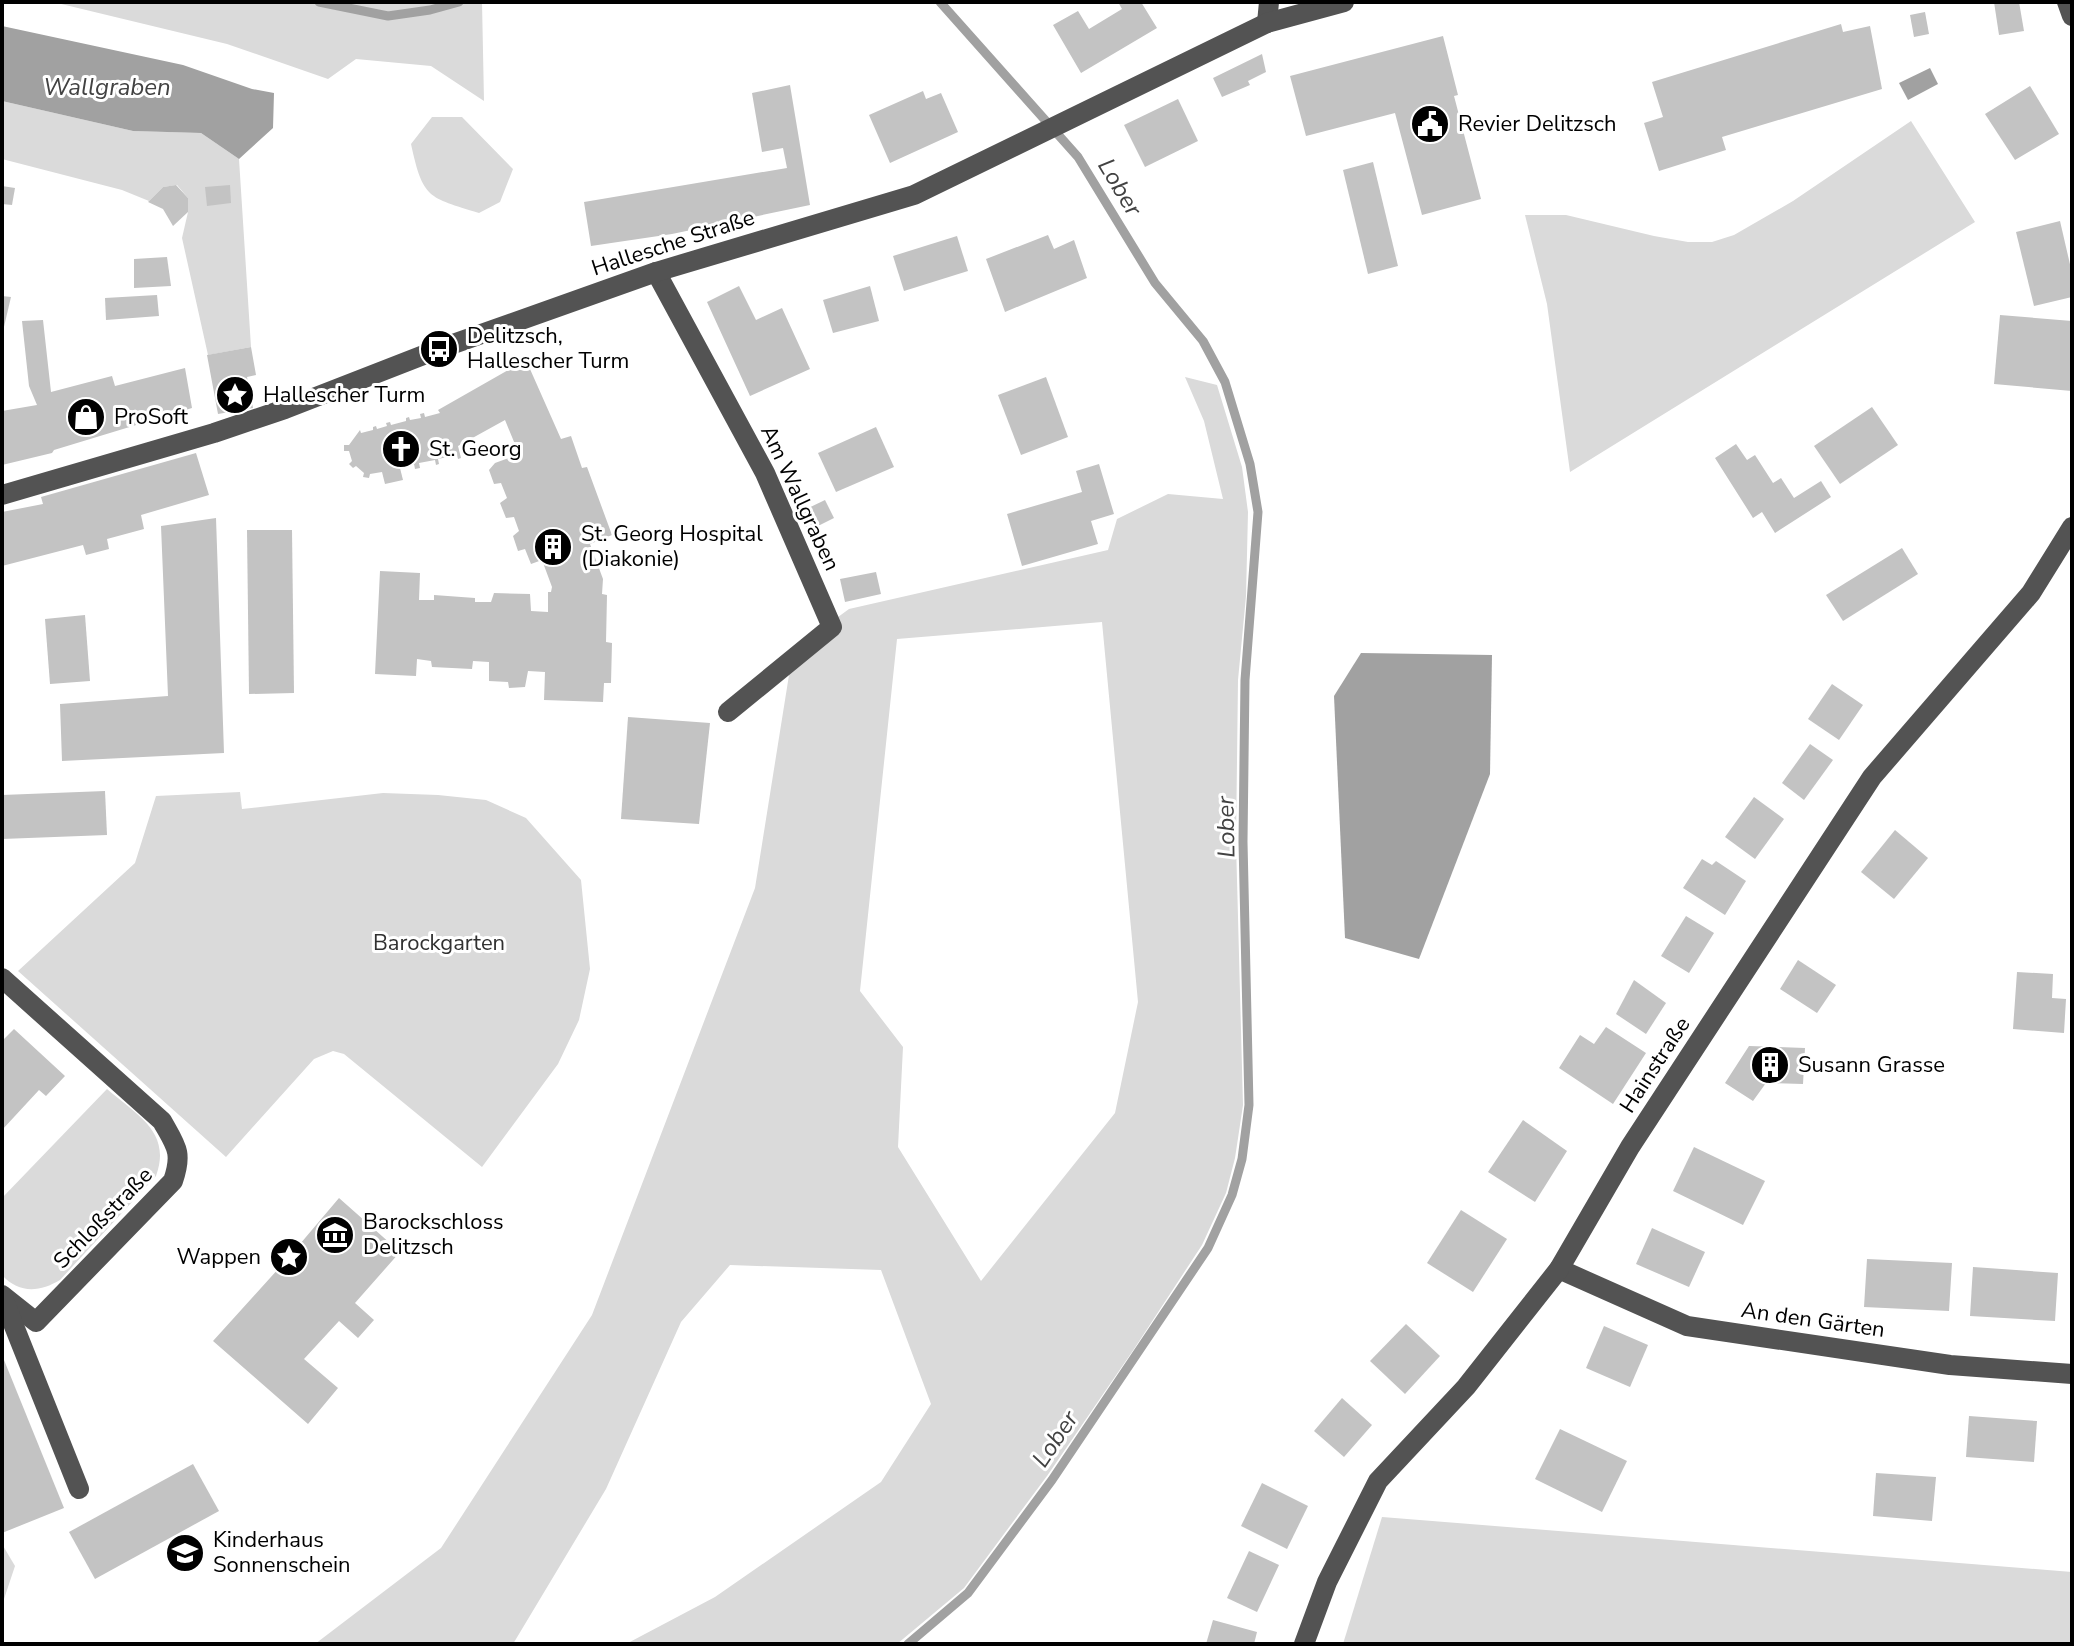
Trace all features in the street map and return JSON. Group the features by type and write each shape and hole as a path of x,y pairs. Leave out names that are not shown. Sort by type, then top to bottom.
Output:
{"street":[{"path":"1267,23 1269,2"},
{"name":"Hallesche Straße","path":"2,495 285,409 439,349 656,272 914,195 1267,23 1344,2"},
{"path":"2067,2 2072,16"},
{"name":"Am Wallgraben","path":"656,272 765,473 832,627 728,712"},
{"name":"Hainstraße","path":"1304,1644 1327,1582 1378,1481 1466,1387 1559,1269 1630,1147 1872,777 2031,593 2072,527"},
{"name":"Schloßstraße","path":"2,978 162,1121 179,1151 179,1164 173,1181 36,1322 2,1295"},
{"name":"An den Gärten","path":"1559,1269 1687,1326 1950,1365 2072,1374"},
{"name":"Schloßstraße","path":"2,1295 79,1489"}],"green space":[{"path":"53,2 482,2 484,101 431,66 356,59 328,79 227,44"},
{"path":"2,101 133,131 201,133 239,159 251,347 208,355 182,238 188,198 177,185 163,187 149,201 122,190 2,159"},
{"path":"432,117 462,117 513,169 500,202 479,213 438,199 424,186 411,144"},
{"path":"1911,121 1975,222 1570,472 1547,304 1525,215 1566,215 1654,236 1688,242 1712,242 1734,235 1793,201"},
{"path":"1185,377 1217,385 1242,467 1248,512 1246,596 1238,680 1236,842 1243,1105 1226,1193 1202,1245 1047,1476 964,1588 897,1644 626,1644 715,1597 881,1482 931,1404 881,1270 730,1265 681,1322 606,1489 513,1644 315,1644 441,1548 592,1315 755,888 793,650 849,609 1108,550 1117,519 1168,494 1223,499 1204,421","holes":["1102,622 1138,1002 1115,1113 981,1281 898,1147 903,1047 860,991 897,639"]},
{"name":"Barockgarten","path":"240,792 242,809 383,793 486,800 526,818 581,880 590,969 579,1020 558,1064 482,1167 344,1054 333,1051 314,1059 226,1157 18,971 135,863 156,796"},
{"path":"107,1089 140,1116 155,1136 160,1161 156,1176 60,1280 37,1289 15,1285 2,1275 2,1198"},
{"path":"1382,1517 2072,1572 2072,1644 1343,1644"},
{"path":"2,1544 15,1566 2,1605"}],"water":[{"name":"Wallgraben","path":"2,26 183,65 252,89 274,93 273,128 239,159 201,133 133,131 2,101"},
{"path":"1930,68 1938,84 1908,100 1899,83"},
{"path":"1361,653 1492,655 1490,774 1419,959 1345,938 1334,696"}],"building":[{"path":"1118,2 1141,2 1157,28 1081,73 1053,25 1078,11 1089,29 1122,9"},
{"path":"1994,2 2019,2 2024,31 1999,35"},
{"path":"1925,12 1929,34 1914,37 1910,15"},
{"path":"1841,24 1843,32 1870,26 1882,89 1722,137 1726,150 1659,171 1644,123 1663,117 1652,82"},
{"name":"Revier Delitzsch","path":"1443,36 1458,95 1454,96 1481,199 1422,215 1395,113 1306,136 1290,76"},
{"path":"1262,54 1266,72 1248,81 1250,85 1222,97 1213,78"},
{"path":"790,85 810,205 672,234 591,246 584,202 787,168 783,148 762,152 752,93"},
{"path":"2030,86 2059,134 2015,160 1985,114"},
{"path":"923,91 926,99 941,93 958,132 890,163 869,115"},
{"path":"1178,99 1198,141 1145,167 1124,125"},
{"path":"1373,162 1398,266 1368,274 1343,170"},
{"path":"176,185 188,198 188,212 173,226 163,209 148,202 163,187"},
{"path":"230,185 231,203 207,206 205,187"},
{"path":"2,186 15,188 12,205 2,204"},
{"path":"2060,221 2072,273 2072,297 2034,306 2016,232"},
{"path":"1048,235 1054,249 1074,240 1087,278 1005,312 986,259"},
{"path":"957,236 968,271 904,291 893,256"},
{"path":"167,257 171,286 134,288 134,259"},
{"path":"739,286 756,320 782,308 810,369 750,396 707,302"},
{"path":"870,286 879,321 833,333 823,300"},
{"path":"157,295 159,316 106,320 105,298"},
{"path":"2,296 11,297 3,331 2,331"},
{"path":"2000,315 2072,321 2072,391 1994,384"},
{"path":"43,320 51,392 112,376 115,386 185,368 192,408 52,453 2,465 2,411 37,405 29,386 22,321"},
{"path":"251,347 256,375 247,377 253,408 218,414 207,355"},
{"name":"St. Georg Hospital (Diakonie)","path":"526,360 561,439 571,436 582,468 587,467 612,535 590,544 603,579 602,594 607,595 606,642 612,643 611,683 604,683 603,702 544,700 545,672 528,671 525,687 509,688 508,682 489,681 489,662 473,661 472,669 432,667 431,661 417,659 416,676 375,674 380,571 420,573 419,600 434,600 434,595 491,602 494,593 530,594 531,611 548,612 548,592 552,587 542,560 531,564 525,549 518,551 513,536 519,531 514,517 506,518 500,503 507,498 501,483 494,484 489,470 495,463 519,454 505,420 458,446 461,458 458,459 457,455 438,459 439,464 436,465 435,460 419,463 420,468 415,469 414,464 400,468 403,480 385,484 382,472 370,474 369,478 363,477 364,473 349,464 352,461 349,451 344,451 344,445 349,445 360,430 361,433 373,430 376,426 377,429 387,426 386,423 390,422 391,425 406,421 409,417 410,420 421,418 420,414 424,413 425,417 440,413 438,410"},
{"path":"1046,377 1068,437 1021,455 998,395"},
{"path":"1872,407 1898,445 1840,484 1814,446"},
{"path":"876,427 894,467 836,492 818,453"},
{"path":"1736,444 1747,460 1755,455 1773,483 1781,478 1794,498 1821,481 1831,497 1775,533 1762,512 1753,518 1715,458"},
{"path":"196,453 209,495 141,515 144,529 107,539 109,549 86,555 83,545 2,566 2,512 43,504 41,497"},
{"path":"1099,464 1114,514 1091,521 1098,544 1022,566 1007,514 1082,492 1076,471"},
{"path":"825,500 834,518 808,531 798,513"},
{"path":"216,518 224,753 62,761 60,704 168,696 161,526"},
{"path":"247,530 292,530 294,693 249,694"},
{"path":"1902,548 1918,574 1843,621 1826,595"},
{"path":"876,572 881,594 845,602 840,579"},
{"path":"85,615 90,681 50,684 45,619"},
{"path":"1832,684 1863,705 1839,740 1808,719"},
{"path":"628,717 710,723 699,824 621,819"},
{"path":"1810,744 1833,760 1804,800 1782,783"},
{"path":"105,791 107,835 2,839 2,795"},
{"path":"1754,797 1784,819 1755,859 1725,837"},
{"path":"1895,830 1928,858 1894,899 1861,872"},
{"path":"1702,859 1712,865 1716,861 1746,881 1725,915 1683,888"},
{"path":"1686,916 1714,933 1689,973 1661,956"},
{"path":"1798,960 1836,985 1817,1013 1780,989"},
{"path":"2017,972 2053,974 2052,998 2066,999 2064,1033 2013,1029"},
{"path":"1634,980 1666,1003 1646,1034 1616,1014"},
{"path":"1606,1027 1646,1053 1613,1104 1559,1068 1580,1035 1594,1044"},
{"path":"14,1029 65,1076 46,1096 39,1090 2,1130 2,1041"},
{"name":"Susann Grasse","path":"1749,1046 1805,1048 1803,1084 1766,1083 1753,1101 1725,1083"},
{"path":"1523,1120 1567,1151 1535,1202 1488,1172"},
{"path":"1694,1147 1765,1181 1743,1225 1673,1191"},
{"name":"Barockschloss Delitzsch","path":"339,1198 400,1252 355,1303 374,1320 358,1338 339,1321 304,1359 338,1388 308,1424 213,1341"},
{"path":"1461,1210 1507,1239 1473,1292 1427,1263"},
{"path":"1652,1228 1705,1252 1689,1287 1636,1264"},
{"path":"1867,1259 1952,1263 1949,1311 1864,1307"},
{"path":"1973,1267 2058,1273 2055,1321 1970,1316"},
{"path":"1406,1324 1440,1356 1405,1394 1370,1361"},
{"path":"1604,1326 1648,1345 1630,1387 1586,1368"},
{"path":"2,1355 64,1508 2,1533"},
{"path":"1342,1398 1372,1425 1344,1457 1314,1431"},
{"path":"1969,1416 2037,1421 2034,1462 1966,1457"},
{"path":"1560,1429 1627,1461 1602,1512 1535,1479"},
{"path":"193,1464 219,1511 95,1579 69,1532"},
{"path":"1876,1473 1936,1477 1932,1521 1873,1516"},
{"path":"1262,1483 1308,1506 1287,1549 1241,1526"},
{"path":"1249,1551 1279,1565 1257,1612 1227,1598"},
{"path":"1213,1620 1257,1632 1254,1644 1206,1644"}],"waterway":[{"name":"Lober","path":"319,2 388,16 459,2"},
{"name":"Lober","path":"908,1644 968,1593 1052,1480 1208,1248 1232,1195 1242,1159 1249,1105 1243,842 1245,680 1258,512 1250,464 1225,382 1203,341 1155,283 1078,157 940,2"}],"place":[{"name":"Revier Delitzsch","path":"1430,124"},
{"name":"Delitzsch, Hallescher Turm","path":"439,349"},
{"name":"Hallescher Turm","path":"235,395"},
{"name":"ProSoft","path":"86,417"},
{"name":"St. Georg","path":"401,449"},
{"name":"St. Georg Hospital (Diakonie)","path":"553,547"},
{"name":"Susann Grasse","path":"1770,1065"},
{"name":"Barockschloss Delitzsch","path":"335,1235"},
{"name":"Wappen","path":"289,1257"},
{"name":"Kinderhaus Sonnenschein","path":"185,1553"}]}
